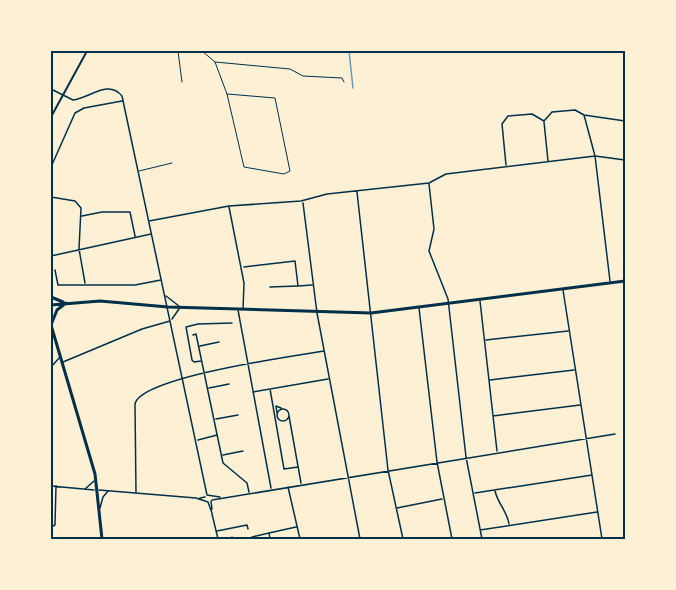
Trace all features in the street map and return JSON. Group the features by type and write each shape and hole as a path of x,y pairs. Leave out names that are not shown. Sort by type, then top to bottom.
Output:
{"main road":[{"path":"51,305 100,301 181,308 370,313 625,281"},
{"path":"51,297 68,302"},
{"path":"68,302 57,310 51,325 95,474 102,539"}],"street":[{"path":"51,117 87,51"},
{"path":"51,89 76,100 111,88 119,93 123,101 218,539"},
{"path":"51,166 67,129 79,110 123,101"},
{"path":"548,161 544,121 552,112 575,110 584,115 625,121"},
{"path":"506,166 502,124 508,116 532,114 544,121"},
{"path":"584,115 595,156 610,283"},
{"path":"149,220 229,206 303,201 321,195 429,183 446,174 506,166 595,156 625,160"},
{"path":"429,183 434,225 429,251 446,290 466,457 482,539"},
{"path":"357,191 388,470 403,539"},
{"path":"51,197 78,203 82,216 79,249 86,284"},
{"path":"303,201 316,313 360,539"},
{"path":"229,206 242,267 243,309"},
{"path":"82,216 105,212 130,212 136,237"},
{"path":"51,256 152,234"},
{"path":"242,267 295,261 298,286"},
{"path":"55,270 58,285 135,285 162,280"},
{"path":"270,287 313,285"},
{"path":"562,289 602,539"},
{"path":"166,295 181,308 173,314 171,321"},
{"path":"480,300 497,452"},
{"path":"419,307 437,462 452,539"},
{"path":"238,309 271,489"},
{"path":"63,362 142,329 171,321"},
{"path":"202,361 192,360 186,327 198,324 232,323"},
{"path":"485,340 569,331"},
{"path":"192,335 196,334 226,468 247,483 249,493"},
{"path":"199,346 219,342"},
{"path":"136,493 136,399 183,377 324,351"},
{"path":"52,367 60,354"},
{"path":"52,367 60,366 66,371"},
{"path":"489,380 575,369"},
{"path":"254,392 329,379"},
{"path":"208,388 229,384"},
{"path":"270,389 279,421"},
{"path":"274,405 287,410 301,484"},
{"path":"274,405 279,421 284,468 298,467"},
{"path":"493,416 581,405"},
{"path":"277,416 282,409"},
{"path":"215,420 238,415"},
{"path":"286,420 289,416"},
{"path":"279,421 291,422"},
{"path":"51,486 196,498 224,497 615,434"},
{"path":"196,440 218,435"},
{"path":"222,456 243,451"},
{"path":"84,489 92,484 95,474"},
{"path":"473,493 593,475"},
{"path":"51,528 55,525 56,486"},
{"path":"288,486 300,539"},
{"path":"495,490 497,501 508,514 509,525"},
{"path":"100,509 103,497 109,491"},
{"path":"396,508 443,499"},
{"path":"480,530 598,512"},
{"path":"216,532 247,525 248,529"},
{"path":"252,539 252,537 297,527"},
{"path":"268,533 270,539"}],"lane":[{"path":"178,51 182,82"},
{"path":"202,51 214,62 226,94 244,167 288,173 290,168 275,98 226,94"},
{"path":"214,62 290,69 303,76 342,78 344,82"},
{"path":"138,171 172,163"}],"waterway":[{"path":"349,51 353,88"}]}
